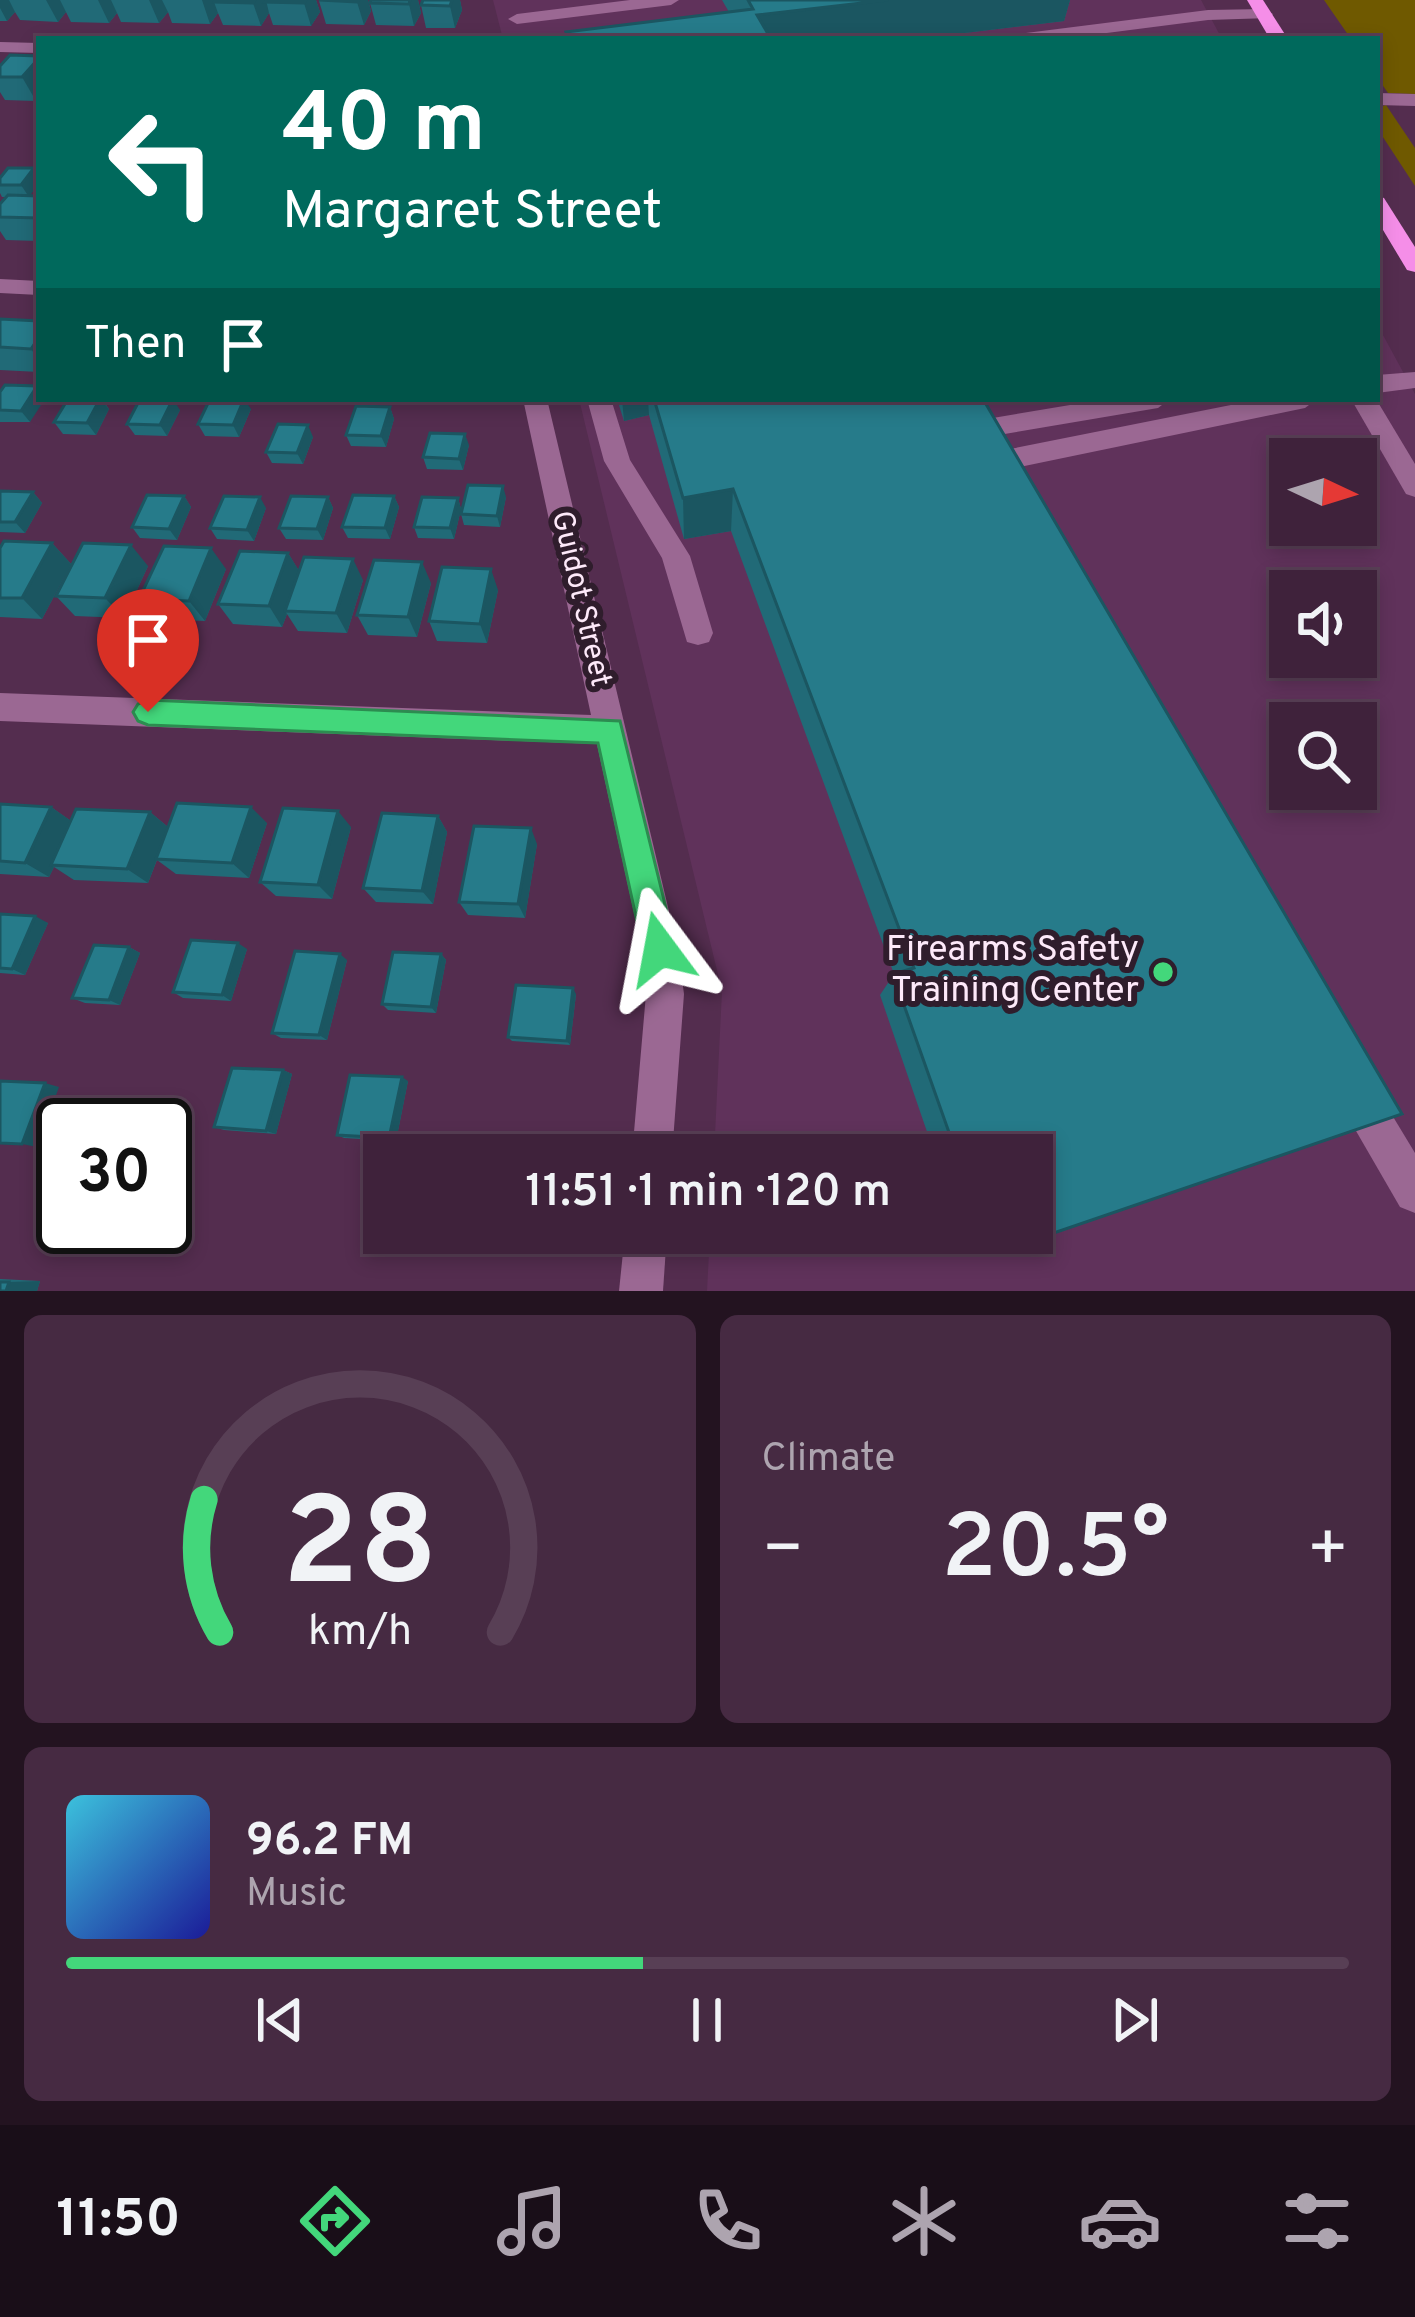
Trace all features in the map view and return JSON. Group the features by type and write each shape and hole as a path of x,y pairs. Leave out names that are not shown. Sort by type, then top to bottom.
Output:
{"main road":[{"path":"1260,7 1277,36"},
{"path":"1380,207 1412,256"}],"street":[{"path":"515,10 587,12 675,0 687,20"},
{"path":"1042,36 1260,7"},
{"path":"0,47 36,48"},
{"path":"1380,100 1415,100"},
{"path":"0,286 36,288"},
{"path":"1380,367 1415,368"},
{"path":"1380,384 1415,380"},
{"name":"Guidot Street","path":"536,402 660,949 665,994 654,1134"},
{"path":"599,402 617,461 676,556 698,633"},
{"path":"959,402 1013,495"},
{"path":"975,430 1140,402"},
{"path":"995,462 1290,402"},
{"path":"1365,402 1415,488"},
{"path":"0,707 609,730"},
{"path":"1340,1064 1415,1192"},
{"path":"641,1291 644,1254"}],"shaded area":[{"path":"493,0 1201,0 1220,36 502,36"},
{"path":"1324,0 1415,0 1415,94 1388,93 1380,81 1380,36 1349,36"},
{"path":"1386,105 1415,148 1415,186 1380,133 1380,107"},
{"path":"1380,330 1415,394 1415,1291 707,1291 709,1254 1053,1254 1053,1134 715,1134 722,991 580,402 1380,402"}],"building":[{"path":"215,0 255,0 253,3"},
{"path":"267,0 306,0 304,3"},
{"path":"371,0 410,0 409,4"},
{"path":"423,0 452,0 450,6 421,5"},
{"path":"748,0 888,0 757,15 769,36 568,36 566,32 753,9"},
{"path":"10,55 36,56 22,77 0,77 0,66"},
{"path":"8,168 34,168 21,185 0,185"},
{"path":"8,195 36,196 36,218 0,217 0,204"},
{"path":"0,319 36,321 36,342 31,349 0,347"},
{"path":"5,385 36,386 21,411 0,410"},
{"path":"66,402 98,402 87,423 54,422"},
{"path":"138,402 172,402 160,425 127,424"},
{"path":"209,402 243,402 233,425 198,424"},
{"path":"655,402 985,402 1402,1114 1053,1233 1053,1134 950,1134 893,974 914,968 733,489 683,498"},
{"path":"356,406 390,407 381,436 346,435"},
{"path":"278,424 308,425 297,453 266,452"},
{"path":"430,433 465,434 459,459 423,457"},
{"path":"468,485 503,486 497,516 461,514"},
{"path":"0,491 33,492 15,522 0,522"},
{"path":"147,495 184,496 169,529 132,527"},
{"path":"353,495 394,496 385,528 342,527"},
{"path":"224,496 260,497 247,530 210,528"},
{"path":"291,496 328,497 317,529 279,528"},
{"path":"422,497 458,498 450,528 414,527"},
{"path":"4,541 52,543 22,598 0,598"},
{"path":"83,543 131,545 105,598 56,596"},
{"path":"164,546 211,548 189,601 139,599"},
{"path":"240,551 288,553 269,606 218,604"},
{"path":"304,557 353,559 336,613 285,611"},
{"path":"374,560 422,562 408,617 357,615"},
{"path":"442,567 491,569 480,624 429,621"},
{"path":"177,803 251,807 232,863 156,859"},
{"path":"0,804 51,807 25,863 0,861"},
{"path":"283,808 338,811 318,885 260,882"},
{"path":"76,809 150,812 127,869 51,865"},
{"path":"382,813 438,816 422,891 363,888"},
{"path":"474,826 531,828 518,904 459,902"},
{"path":"0,914 35,916 12,969 0,968"},
{"path":"191,940 238,943 222,995 173,992"},
{"path":"94,945 129,947 109,1000 72,998"},
{"path":"295,951 340,954 319,1035 272,1033"},
{"path":"393,952 441,954 431,1007 382,1004"},
{"path":"516,985 573,988 567,1041 508,1037"},
{"path":"232,1068 283,1070 266,1131 214,1127"},
{"path":"350,1075 402,1077 390,1134 337,1135"},
{"path":"0,1081 45,1083 22,1144 0,1143"}],"place":[{"name":"Firearms Safety Training Center","path":"1163,972"}],"route":[{"path":"148,712 609,730 660,949"}]}
